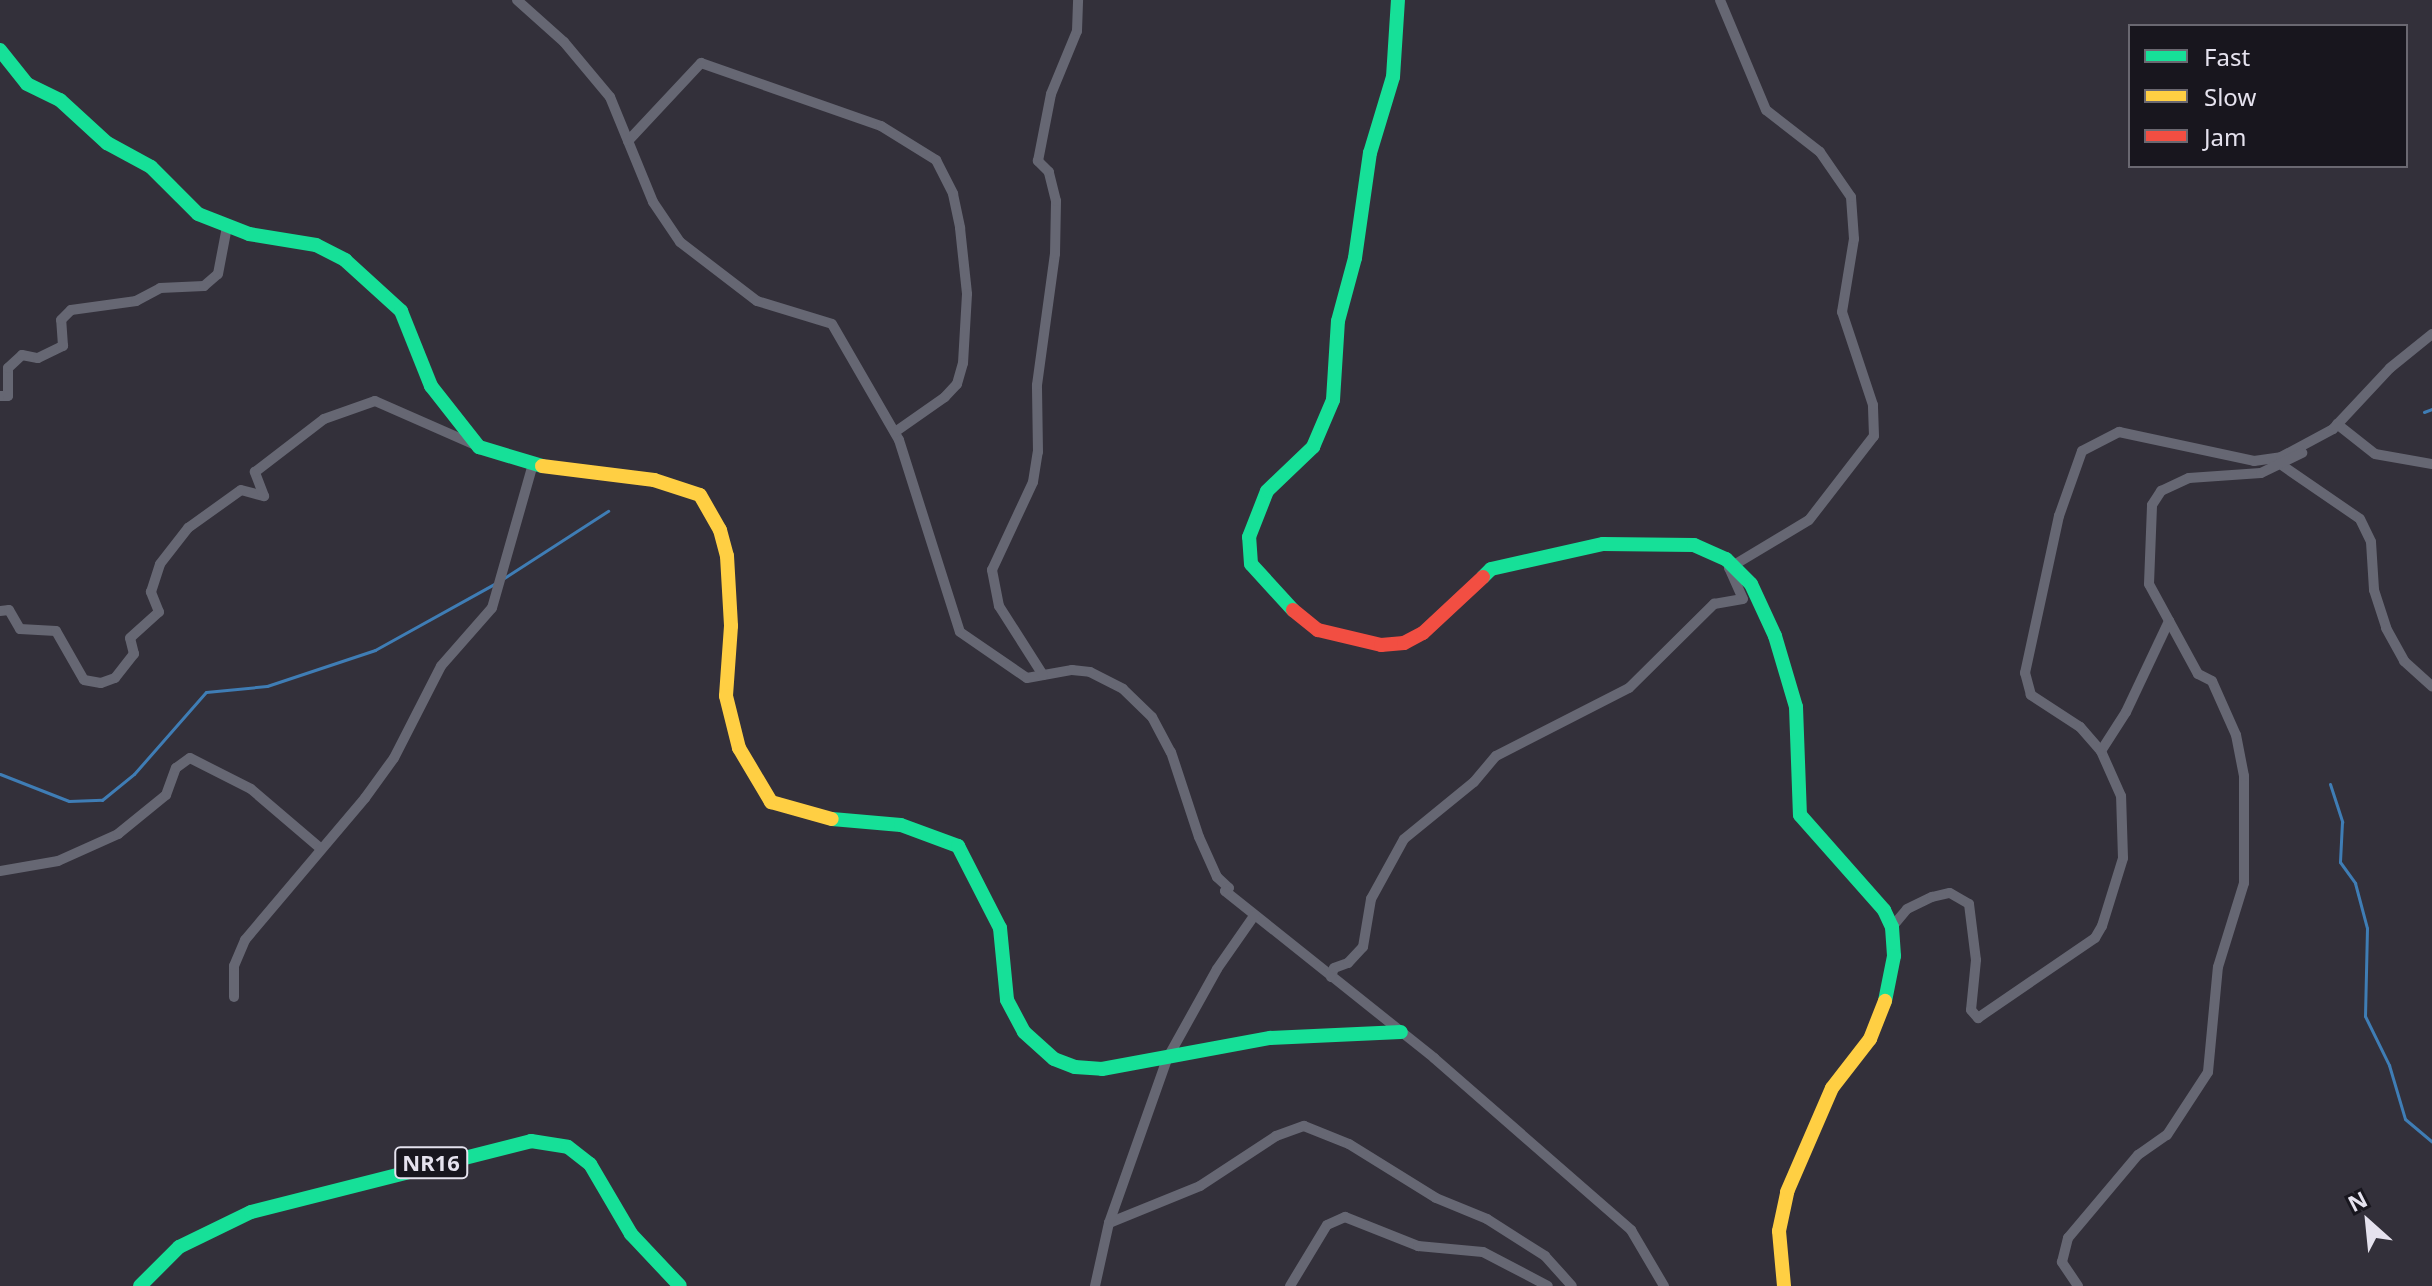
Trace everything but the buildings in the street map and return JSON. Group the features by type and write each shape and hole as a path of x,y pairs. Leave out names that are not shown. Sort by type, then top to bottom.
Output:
{"main road":[{"path":"1398,0 1392,28 1393,77 1370,153 1355,258 1338,321 1333,400 1313,447 1276,478 1260,505 1248,545 1256,574 1318,630 1381,645 1413,639 1477,579 1510,564 1603,544 1649,541 1694,545 1734,564 1751,584 1775,636 1796,707 1800,815 1821,845 1873,894 1892,927 1893,976 1885,1006 1861,1055 1832,1088 1787,1192 1779,1231 1784,1286"},
{"path":"0,50 27,84 60,100 107,143 151,167 198,214 227,227 316,245 345,260 388,297 410,328 431,386 479,447 533,464 654,480 700,495 720,530 727,556 731,626 726,696 739,748 771,802 813,817 918,829 958,846 993,910 1006,952 1003,988 1024,1032 1054,1059 1075,1067 1167,1059 1270,1038 1401,1032"},
{"name":"NR16","path":"140,1286 179,1247 251,1212 531,1141 568,1147 590,1164 631,1234 680,1286"}],"street":[{"path":"517,0 596,78 615,107 653,202 680,242 757,301 832,324 895,432 956,626 1027,678 1090,672 1119,685 1152,717 1171,752 1217,877 1254,916 1401,1032 1631,1230 1664,1286"},
{"path":"1043,675 999,606 992,570 1033,482 1038,452 1037,385 1055,254 1056,201 1049,172 1038,161 1051,94 1077,31 1078,0"},
{"path":"1331,977 1334,968 1348,963 1363,947 1371,899 1404,839 1474,782 1496,756 1629,688 1714,604 1743,599 1731,575 1734,564 1809,520 1871,443 1876,426 1842,312 1854,239 1851,197 1820,152 1766,110 1720,0"},
{"path":"628,141 701,63 881,126 936,160 953,194 960,228 967,294 963,363 957,384 945,397 895,432"},
{"path":"0,396 8,396 8,368 22,355 38,358 63,346 61,320 71,310 136,301 160,288 204,286 218,274 227,227"},
{"path":"2078,1286 2062,1262 2068,1238 2138,1155 2167,1135 2208,1072 2218,967 2244,883 2244,776 2236,735 2212,681 2198,674 2147,572 2148,526 2156,497 2189,478 2251,475 2283,466 2337,424 2390,368 2432,334"},
{"path":"0,611 9,610 20,629 56,631 84,680 101,683 115,678 134,654 130,638 159,612 151,592 160,564 188,528 241,490 264,496 255,472 324,419 375,401 431,421 479,447"},
{"path":"2337,424 2375,454 2432,464"},
{"path":"1892,927 1900,915 1932,897 1950,893 1969,904 1976,960 1972,1013 1978,1018 2095,938 2121,874 2124,842 2121,796 2101,751 2080,727 2031,695 2025,673 2059,516 2082,451 2119,432 2261,461 2308,446"},
{"path":"234,997 234,966 245,940 394,758 441,666 492,608 533,464"},
{"path":"2283,466 2360,519 2371,542 2374,590 2386,628 2404,661 2432,686"},
{"path":"2101,751 2126,712 2169,621"},
{"path":"0,871 58,861 118,834 166,795 176,768 190,758 251,789 320,848"},
{"path":"1095,1286 1109,1223 1167,1059 1217,969 1254,916"},
{"path":"1109,1223 1200,1186 1276,1136 1304,1126 1355,1147 1436,1198 1481,1215 1545,1256 1572,1286"},
{"path":"1290,1286 1327,1225 1345,1217 1418,1246 1483,1252 1548,1286"}],"waterway":[{"path":"2424,412 2432,409"},
{"path":"504,578 608,511"},
{"path":"0,774 69,801 102,800 134,774 206,692 267,686 375,650 494,584"},
{"path":"2330,784 2342,822 2340,862 2355,883 2367,928 2365,1016 2389,1065 2405,1119 2432,1142"}],"traffic: fast":[{"path":"1293,610 1251,564 1249,537 1267,491 1313,447 1333,400 1338,321 1355,258 1370,153 1393,77 1398,0"},
{"path":"0,50 27,84 60,100 107,143 151,167 198,214 249,234 316,245 345,260 401,311 431,386 479,447 542,466"},
{"path":"1483,577 1491,569 1603,544 1694,545 1726,559 1751,584 1775,636 1796,707 1800,815 1884,910 1892,927 1894,956 1885,1001"},
{"path":"832,819 901,825 958,846 1000,928 1007,1000 1024,1032 1054,1059 1075,1067 1102,1069 1270,1038 1401,1032"},
{"path":"140,1286 179,1247 251,1212 531,1141 568,1147 590,1164 631,1234 680,1286"}],"traffic: slow":[{"path":"542,466 654,480 700,495 720,530 727,556 731,626 726,696 739,748 771,802 832,819"},
{"path":"1784,1286 1779,1231 1787,1192 1832,1088 1870,1039 1885,1001"}],"traffic: jam":[{"path":"1293,610 1318,630 1381,645 1404,643 1423,633 1483,577"}]}
